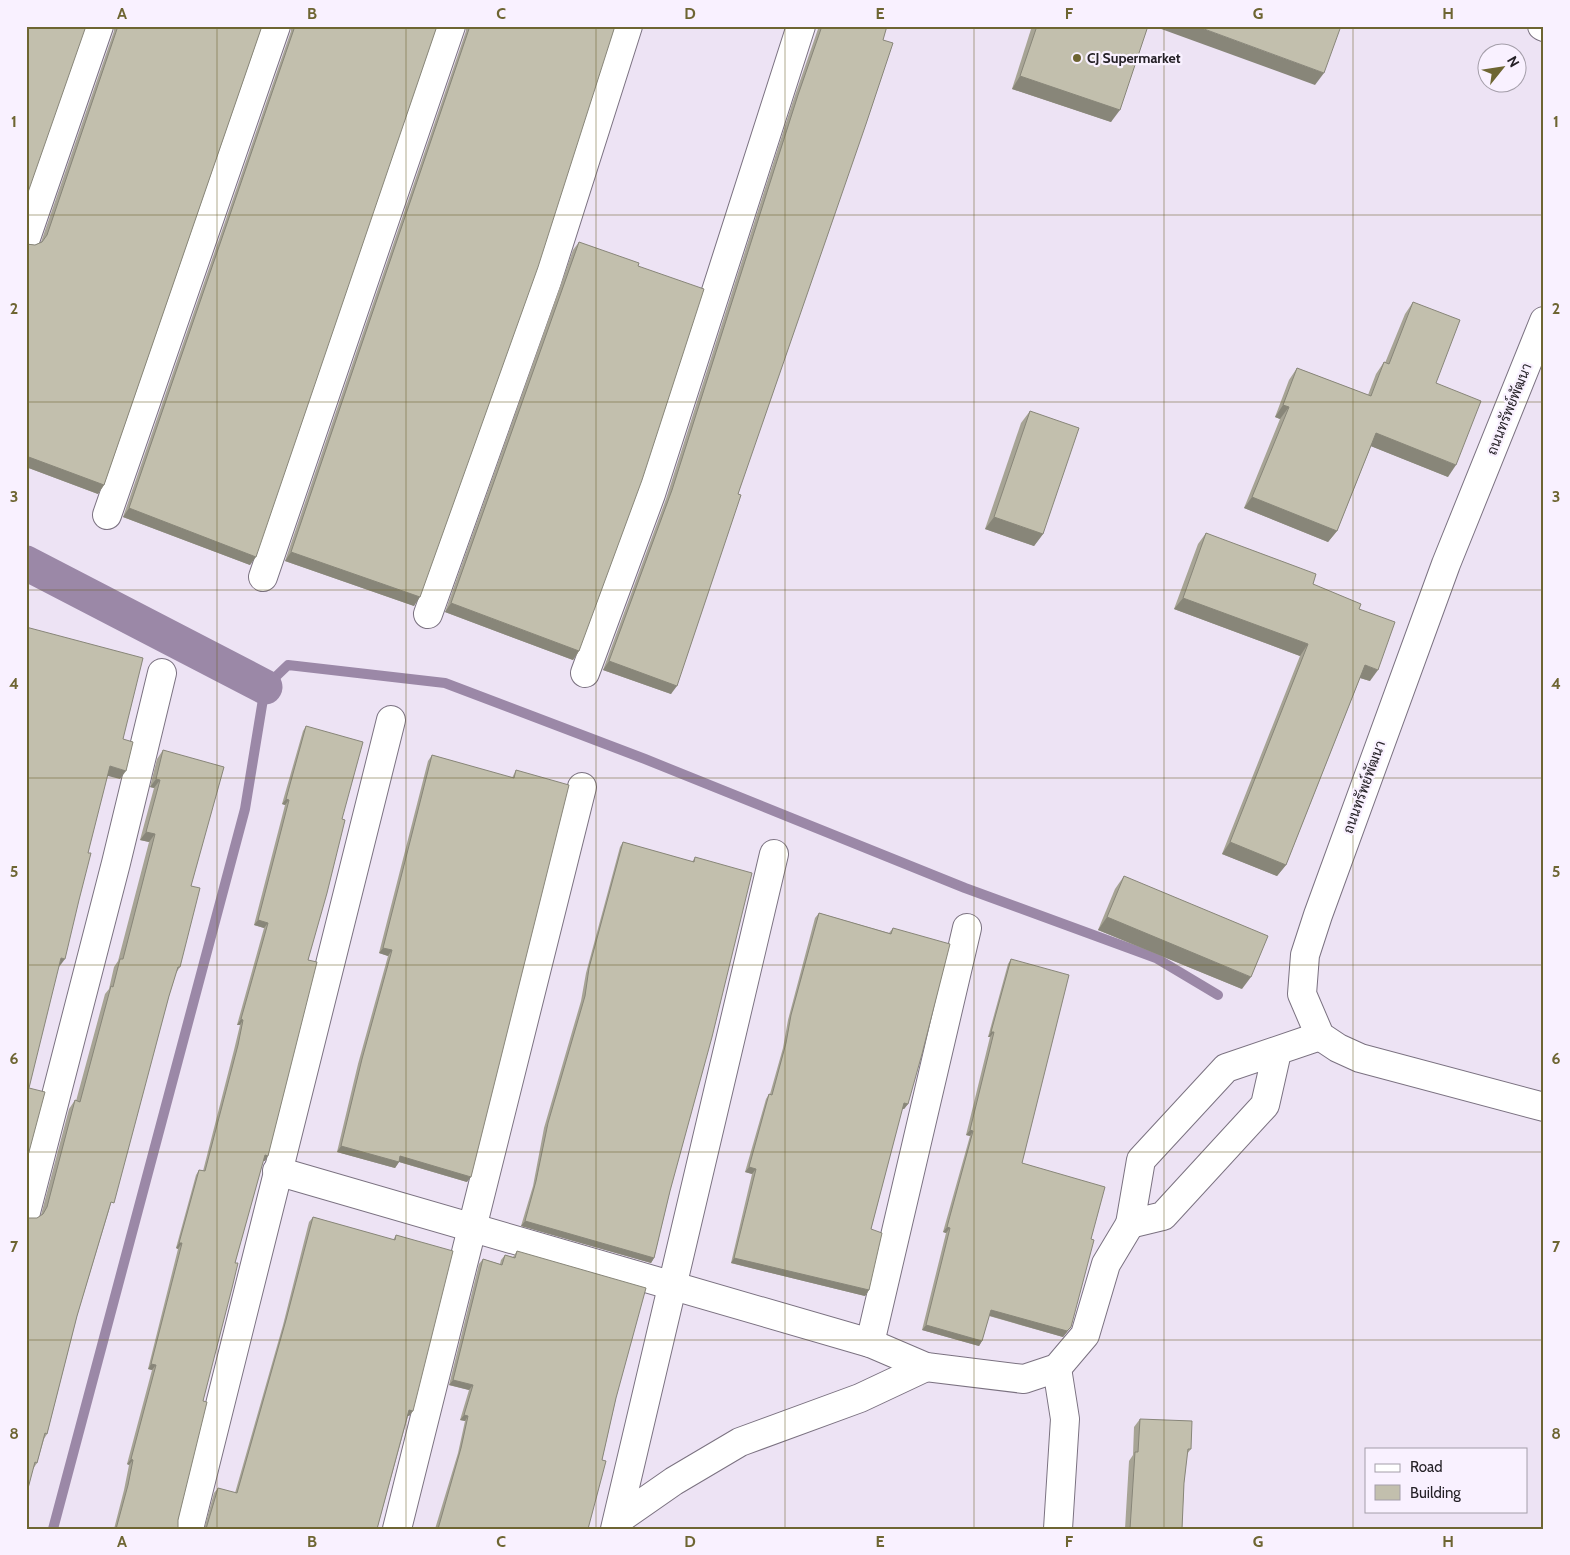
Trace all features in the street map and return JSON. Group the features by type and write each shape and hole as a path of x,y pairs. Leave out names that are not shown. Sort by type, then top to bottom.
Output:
{"street":[{"path":"26,238 99,26"},
{"path":"107,514 276,26"},
{"path":"263,577 451,26"},
{"path":"428,614 547,280 628,26"},
{"path":"586,673 651,494 801,26"},
{"name":"ถนนทรัพย์พัฒนา","path":"1320,1036 1302,994 1305,955 1446,564 1544,321"},
{"path":"26,1212 116,863 162,673"},
{"path":"189,1529 391,720"},
{"path":"397,1529 582,787"},
{"path":"617,1524 774,854"},
{"path":"870,1342 967,928"},
{"path":"277,1171 870,1342 926,1367 1024,1379 1057,1368 1085,1335 1106,1264 1130,1224 1141,1160 1226,1068 1320,1036 1338,1048 1360,1058 1544,1107"},
{"path":"1130,1224 1163,1216 1265,1105 1277,1052"},
{"path":"617,1524 674,1481 740,1442 860,1398 926,1367"},
{"path":"1057,1368 1066,1419 1058,1529"}],"building":[{"path":"26,26 86,26 26,198"},
{"path":"118,26 262,26 104,485 26,456 26,244 35,245 42,242 47,235"},
{"path":"295,26 437,26 256,557 129,508"},
{"path":"470,26 615,26 538,267 420,597 291,552"},
{"path":"822,26 887,26 883,40 893,43 738,494 741,495 677,686 609,661 672,490 798,95"},
{"name":"CJ Supermarket","path":"1037,26 1148,26 1120,110 1020,76"},
{"path":"1196,26 1341,26 1324,73"},
{"path":"579,242 639,263 638,266 704,289 642,480 579,651 451,603"},
{"path":"1413,302 1460,320 1436,383 1481,401 1456,465 1376,433 1337,531 1252,497 1289,407 1283,405 1297,368 1371,396 1384,362 1389,364"},
{"path":"1030,411 1079,428 1043,534 994,517"},
{"path":"1206,533 1316,574 1313,584 1361,604 1359,609 1395,622 1378,670 1365,665 1286,865 1230,842 1308,644 1183,598"},
{"path":"26,627 143,658 123,739 133,742 126,771 110,766 88,853 91,853 65,959 61,958 29,1088 45,1092 26,1163"},
{"path":"306,726 363,742 342,819 345,820 327,893 308,960 317,962 268,1156 265,1155 235,1263 238,1263 203,1401 207,1402 178,1520 178,1529 116,1529 128,1485 133,1460 131,1459 156,1365 151,1364 182,1243 179,1243 199,1170 205,1171 238,1045 243,1020 241,1019 268,923 258,920 289,800 286,799"},
{"path":"163,750 224,767 191,886 200,888 180,967 178,967 169,996 114,1203 111,1202 77,1316 47,1434 45,1433 37,1463 35,1462 26,1496 26,1218 37,1218 43,1214 47,1207 75,1100 80,1102 111,986 113,987 120,959 123,959 155,834 146,832 160,780 156,779"},
{"path":"432,755 514,778 516,770 569,785 471,1177 400,1156 399,1162 341,1146 362,1059 392,950 383,948"},
{"path":"623,842 694,862 695,857 752,873 712,1037 670,1191 654,1258 525,1221 536,1181 548,1123 585,996 589,968"},
{"path":"1124,876 1268,936 1251,977 1107,917"},
{"path":"819,913 891,934 893,928 950,944 922,1054 908,1104 904,1103 871,1229 882,1233 869,1290 734,1258 756,1169 749,1167 769,1094 772,1095 786,1043 791,1015"},
{"path":"1011,959 1069,975 1022,1163 1105,1187 1091,1239 1094,1240 1071,1327 1067,1331 991,1310 982,1341 926,1325 950,1228 947,1227 973,1131 970,1130 994,1032 991,1032"},
{"path":"313,1217 395,1240 396,1235 453,1251 413,1411 409,1410 377,1529 206,1529 218,1488 237,1493"},
{"path":"517,1251 646,1288 616,1398 602,1460 606,1461 588,1529 438,1529 468,1416 464,1415 473,1385 453,1380 483,1259 502,1265 505,1255 515,1258"},
{"path":"1140,1419 1192,1421 1191,1449 1188,1449 1184,1483 1182,1529 1130,1529 1135,1452 1138,1452"}],"waterway":[{"path":"26,563 265,687"},
{"path":"53,1529 245,809 265,687 288,665 445,683 645,759 965,888 1156,958 1218,995"}],"place":[{"name":"CJ Supermarket","path":"1077,58"}]}
